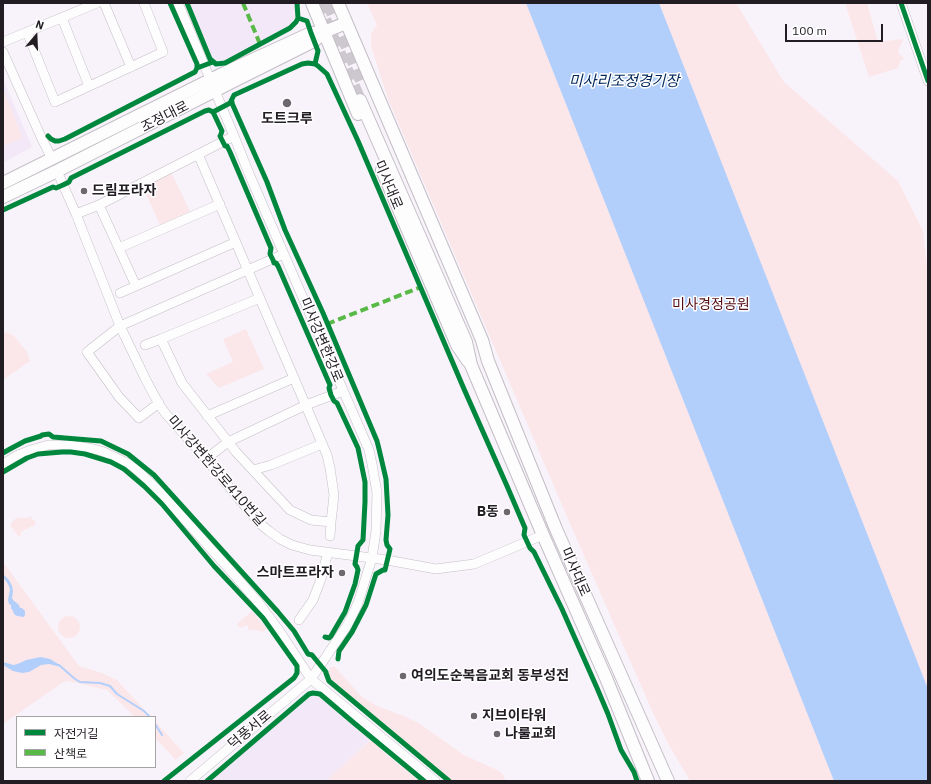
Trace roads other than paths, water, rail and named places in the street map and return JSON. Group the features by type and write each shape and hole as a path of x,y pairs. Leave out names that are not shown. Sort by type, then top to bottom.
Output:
{"main road":[{"name":"미사대로","path":"312,3 457,345 471,365"},
{"name":"미사대로","path":"338,3 482,340 488,361 556,530 668,781"},
{"name":"조정대로","path":"3,183 210,79 311,33 324,32 346,23"},
{"name":"조정대로","path":"3,197 314,42 324,32"},
{"name":"미사대로","path":"488,361 474,339 364,98 466,342 471,365 543,535 606,678 648,781"}],"street":[{"path":"3,42 97,3"},
{"path":"104,3 131,67"},
{"path":"27,32 55,102 163,52 144,3"},
{"name":"미사강변한강로","path":"178,3 246,167 369,450 376,483 376,531 372,558 358,603 348,624 311,679"},
{"path":"901,3 928,81"},
{"path":"62,18 89,86"},
{"path":"3,52 52,158"},
{"path":"76,214 99,205 234,136"},
{"path":"198,154 327,455 334,495 330,536"},
{"name":"미사강변한강로410번길","path":"57,171 76,214 120,326 159,403 166,414 206,459 258,523 280,539 292,545 310,550 372,558 436,569 474,564 543,535"},
{"path":"119,248 220,204"},
{"path":"99,205 136,286"},
{"path":"120,293 236,242"},
{"path":"159,403 139,418 119,397 87,352 120,326 284,254"},
{"path":"145,345 260,298"},
{"path":"161,339 182,383 236,452 290,510 311,520 331,522"},
{"path":"207,416 294,378"},
{"path":"206,459 228,442 306,405 343,391"},
{"path":"253,470 271,466 322,444"},
{"path":"3,464 16,456 48,445 88,447 104,452 129,464 160,492 258,602 283,636 311,679 436,781"},
{"path":"298,620 313,600 321,579 328,552"},
{"name":"덕풍서로","path":"190,781 311,679"}],"water":[{"name":"미사리조정경기장","path":"526,3 659,3 928,689 928,781 834,781"},
{"path":"3,574 12,586 12,598 20,608 25,611 24,617 14,614 11,605 9,604 8,600 10,589 3,577"},
{"path":"41,657 50,659 61,667 49,664 41,665 29,672 22,673 13,671 3,665 3,662 14,665 26,660"}],"waterway":[{"path":"59,665 80,682 100,683 110,686 117,694 144,711 149,716"},
{"path":"156,726 162,735"}],"tunnel":[{"path":"318,3 360,100"},
{"path":"328,3 362,83"}],"place":[{"name":"도트크루","path":"287,103"},
{"name":"드림프라자","path":"84,191"},
{"name":"B동","path":"507,512"},
{"name":"스마트프라자","path":"342,573"},
{"name":"여의도순복음교회 동부성전","path":"403,676"},
{"name":"지브이타워","path":"474,716"},
{"name":"나룰교회","path":"497,734"}],"park label":[{"name":"미사경정공원","path":"711,305"}]}
